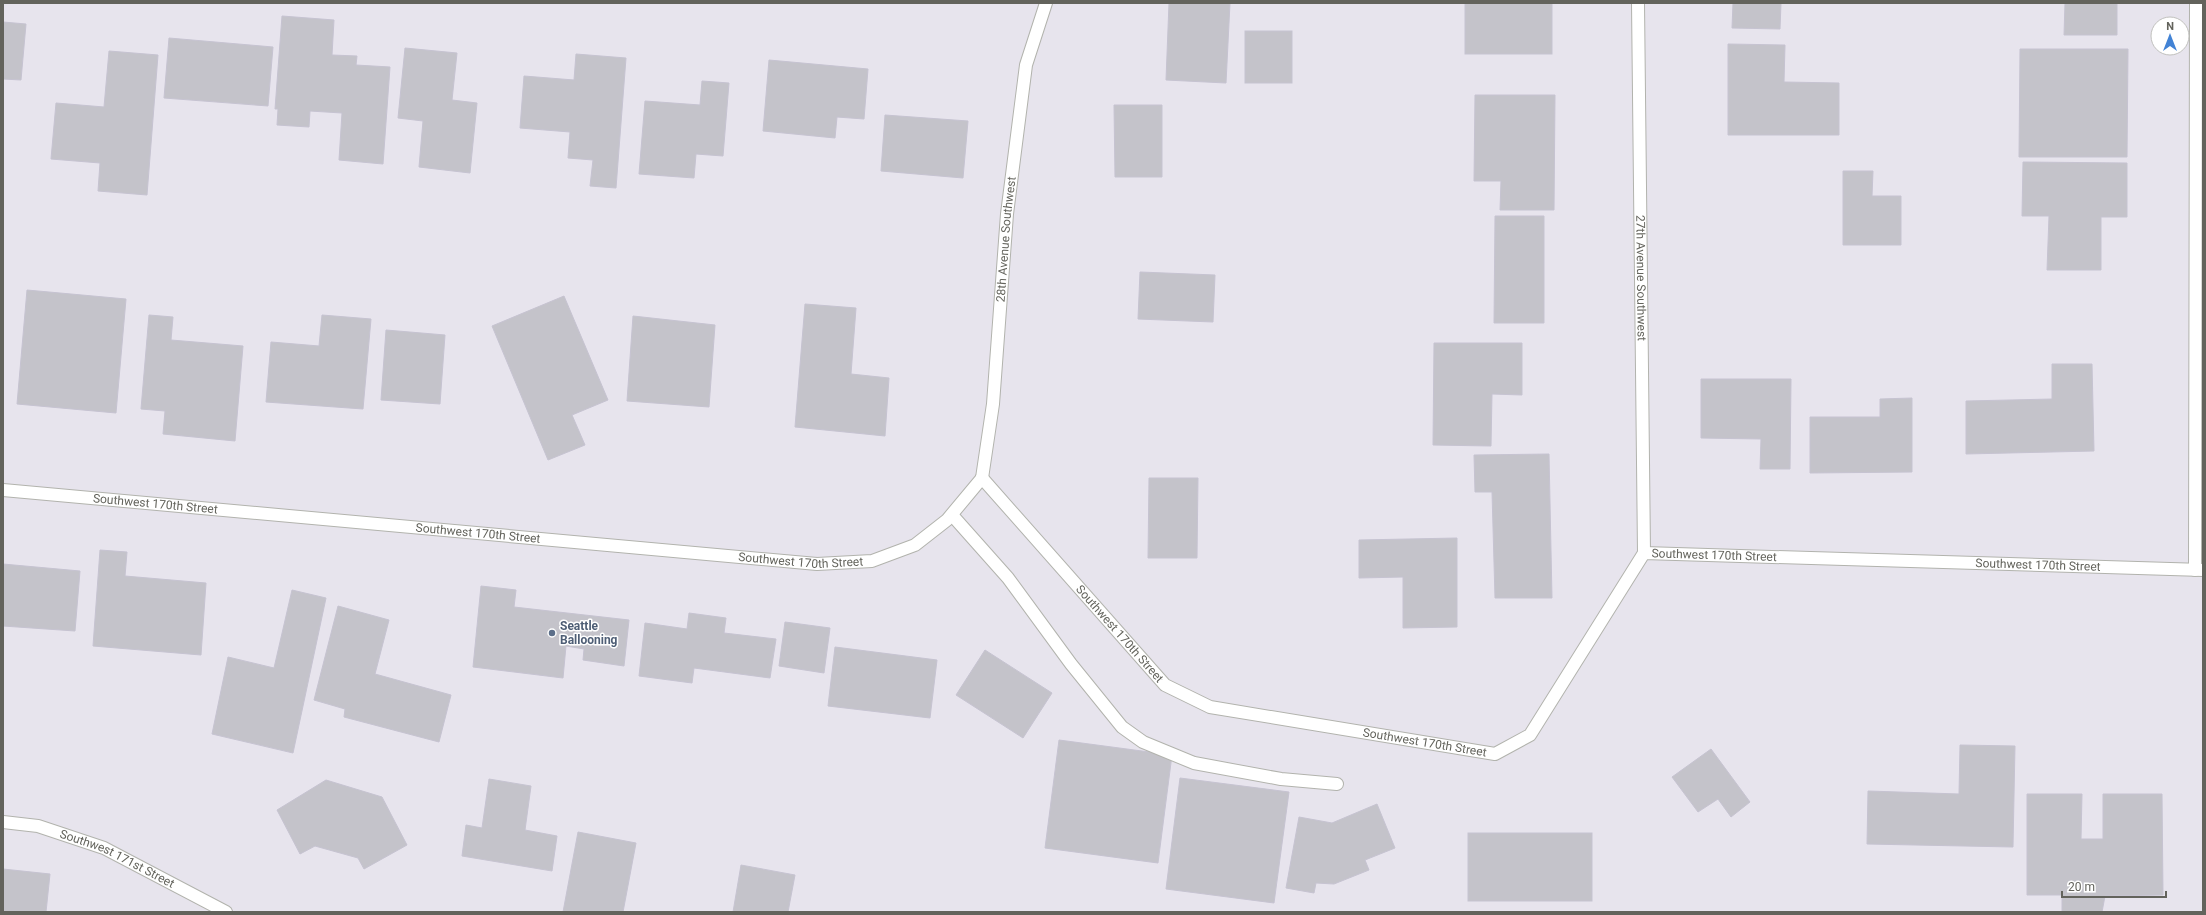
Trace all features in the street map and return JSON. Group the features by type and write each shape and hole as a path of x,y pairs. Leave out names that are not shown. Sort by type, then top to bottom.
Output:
{"street":[{"name":"28th Avenue Southwest","path":"982,478 993,404 1007,214 1026,64 1046,3"},
{"name":"27th Avenue Southwest","path":"1638,3 1644,553"},
{"path":"2196,3 2199,570"},
{"name":"Southwest 170th Street","path":"3,490 817,564 872,561 915,545 952,515 982,478 1165,685 1210,707 1495,754 1530,735 1644,553 2199,570"},
{"path":"952,515 1008,578 1071,664 1122,727 1143,742 1194,762 1280,779 1337,784"},
{"name":"Southwest 171st Street","path":"3,822 38,826 104,848 226,912"}],"building":[{"path":"1169,3 1230,3 1226,83 1166,80"},
{"path":"1465,3 1552,3 1552,54 1465,54"},
{"path":"1733,3 1781,3 1780,29 1732,28"},
{"path":"2065,3 2117,3 2117,35 2064,35"},
{"path":"282,16 334,20 332,55 357,56 356,65 390,67 383,164 339,160 342,113 310,111 309,127 277,125 278,109 275,109"},
{"path":"3,22 26,24 21,80 3,79"},
{"path":"1245,31 1292,31 1292,83 1245,83"},
{"path":"169,38 273,47 268,106 164,98"},
{"path":"1728,44 1785,45 1784,82 1839,83 1839,135 1728,135"},
{"path":"405,48 457,53 452,100 477,103 470,173 419,167 423,121 398,118"},
{"path":"2020,49 2128,49 2127,157 2019,157"},
{"path":"109,51 158,55 147,195 98,191 100,163 51,159 56,103 104,107"},
{"path":"576,54 626,58 616,188 590,186 593,160 568,158 570,132 520,128 524,76 574,80"},
{"path":"769,60 868,69 864,119 837,117 835,138 763,131"},
{"path":"702,81 729,83 723,156 696,154 694,178 639,174 645,101 700,105"},
{"path":"1475,95 1555,95 1554,210 1500,210 1501,181 1474,181"},
{"path":"1114,105 1162,105 1162,177 1115,177"},
{"path":"885,115 968,121 963,178 881,171"},
{"path":"2023,162 2127,163 2127,217 2101,217 2101,270 2047,270 2049,216 2022,216"},
{"path":"1843,171 1873,171 1872,196 1901,196 1901,245 1843,245"},
{"path":"1495,216 1544,216 1544,323 1494,323"},
{"path":"1140,272 1215,275 1213,322 1138,319"},
{"path":"27,290 126,299 116,413 17,404"},
{"path":"564,296 608,400 572,415 585,445 548,460 492,326"},
{"path":"805,304 856,308 851,374 889,378 885,436 795,427"},
{"path":"149,315 173,317 171,340 243,346 235,441 163,434 165,411 141,409"},
{"path":"322,315 371,319 363,409 266,402 271,342 319,346"},
{"path":"633,316 715,325 709,407 627,401"},
{"path":"386,330 445,335 440,404 381,400"},
{"path":"1434,343 1522,343 1522,395 1492,394 1491,446 1433,445"},
{"path":"2052,364 2092,364 2094,451 1966,454 1966,401 2052,399"},
{"path":"1701,379 1791,379 1790,469 1760,469 1761,439 1701,438"},
{"path":"1912,398 1912,472 1810,473 1810,417 1880,417 1880,399"},
{"path":"1549,454 1552,598 1495,598 1492,492 1475,492 1474,455"},
{"path":"1149,478 1198,478 1197,558 1148,558"},
{"path":"1457,538 1457,627 1403,628 1403,577 1359,578 1359,540"},
{"path":"100,550 127,552 125,576 206,583 201,655 93,646"},
{"path":"3,564 80,571 75,631 3,626"},
{"name":"Seattle Ballooning","path":"481,586 516,590 514,607 629,620 624,666 583,660 584,649 566,646 563,678 473,667"},
{"path":"292,590 326,598 293,753 212,734 228,657 274,668"},
{"path":"338,606 389,620 375,674 451,695 439,742 344,717 345,709 314,700"},
{"path":"689,613 726,618 724,633 776,639 770,678 694,668 692,683 639,676 645,623 687,629"},
{"path":"785,622 830,628 824,673 779,666"},
{"path":"835,647 937,660 930,718 828,706"},
{"path":"985,650 1052,693 1023,738 956,695"},
{"path":"1059,740 1172,755 1158,863 1045,848"},
{"path":"1960,745 2015,746 2013,847 1867,844 1868,791 1959,794"},
{"path":"1711,749 1750,802 1731,817 1718,799 1698,812 1672,777"},
{"path":"1180,778 1289,792 1274,903 1166,889"},
{"path":"489,779 531,786 525,830 557,836 552,871 462,856 466,825 482,828"},
{"path":"326,780 382,797 407,845 364,869 358,858 315,846 300,854 277,810"},
{"path":"2027,794 2082,794 2081,839 2103,839 2103,794 2162,794 2163,895 2105,896 2102,912 2062,912 2062,895 2027,895"},
{"path":"1377,804 1395,848 1365,860 1369,870 1334,884 1316,883 1314,893 1286,888 1299,817 1332,823"},
{"path":"578,832 636,843 623,912 563,912"},
{"path":"1468,833 1592,833 1592,901 1468,901"},
{"path":"741,865 795,875 788,912 733,912"},
{"path":"3,869 50,874 46,912 3,912"}],"place":[{"name":"Seattle Ballooning","path":"552,633"}]}
